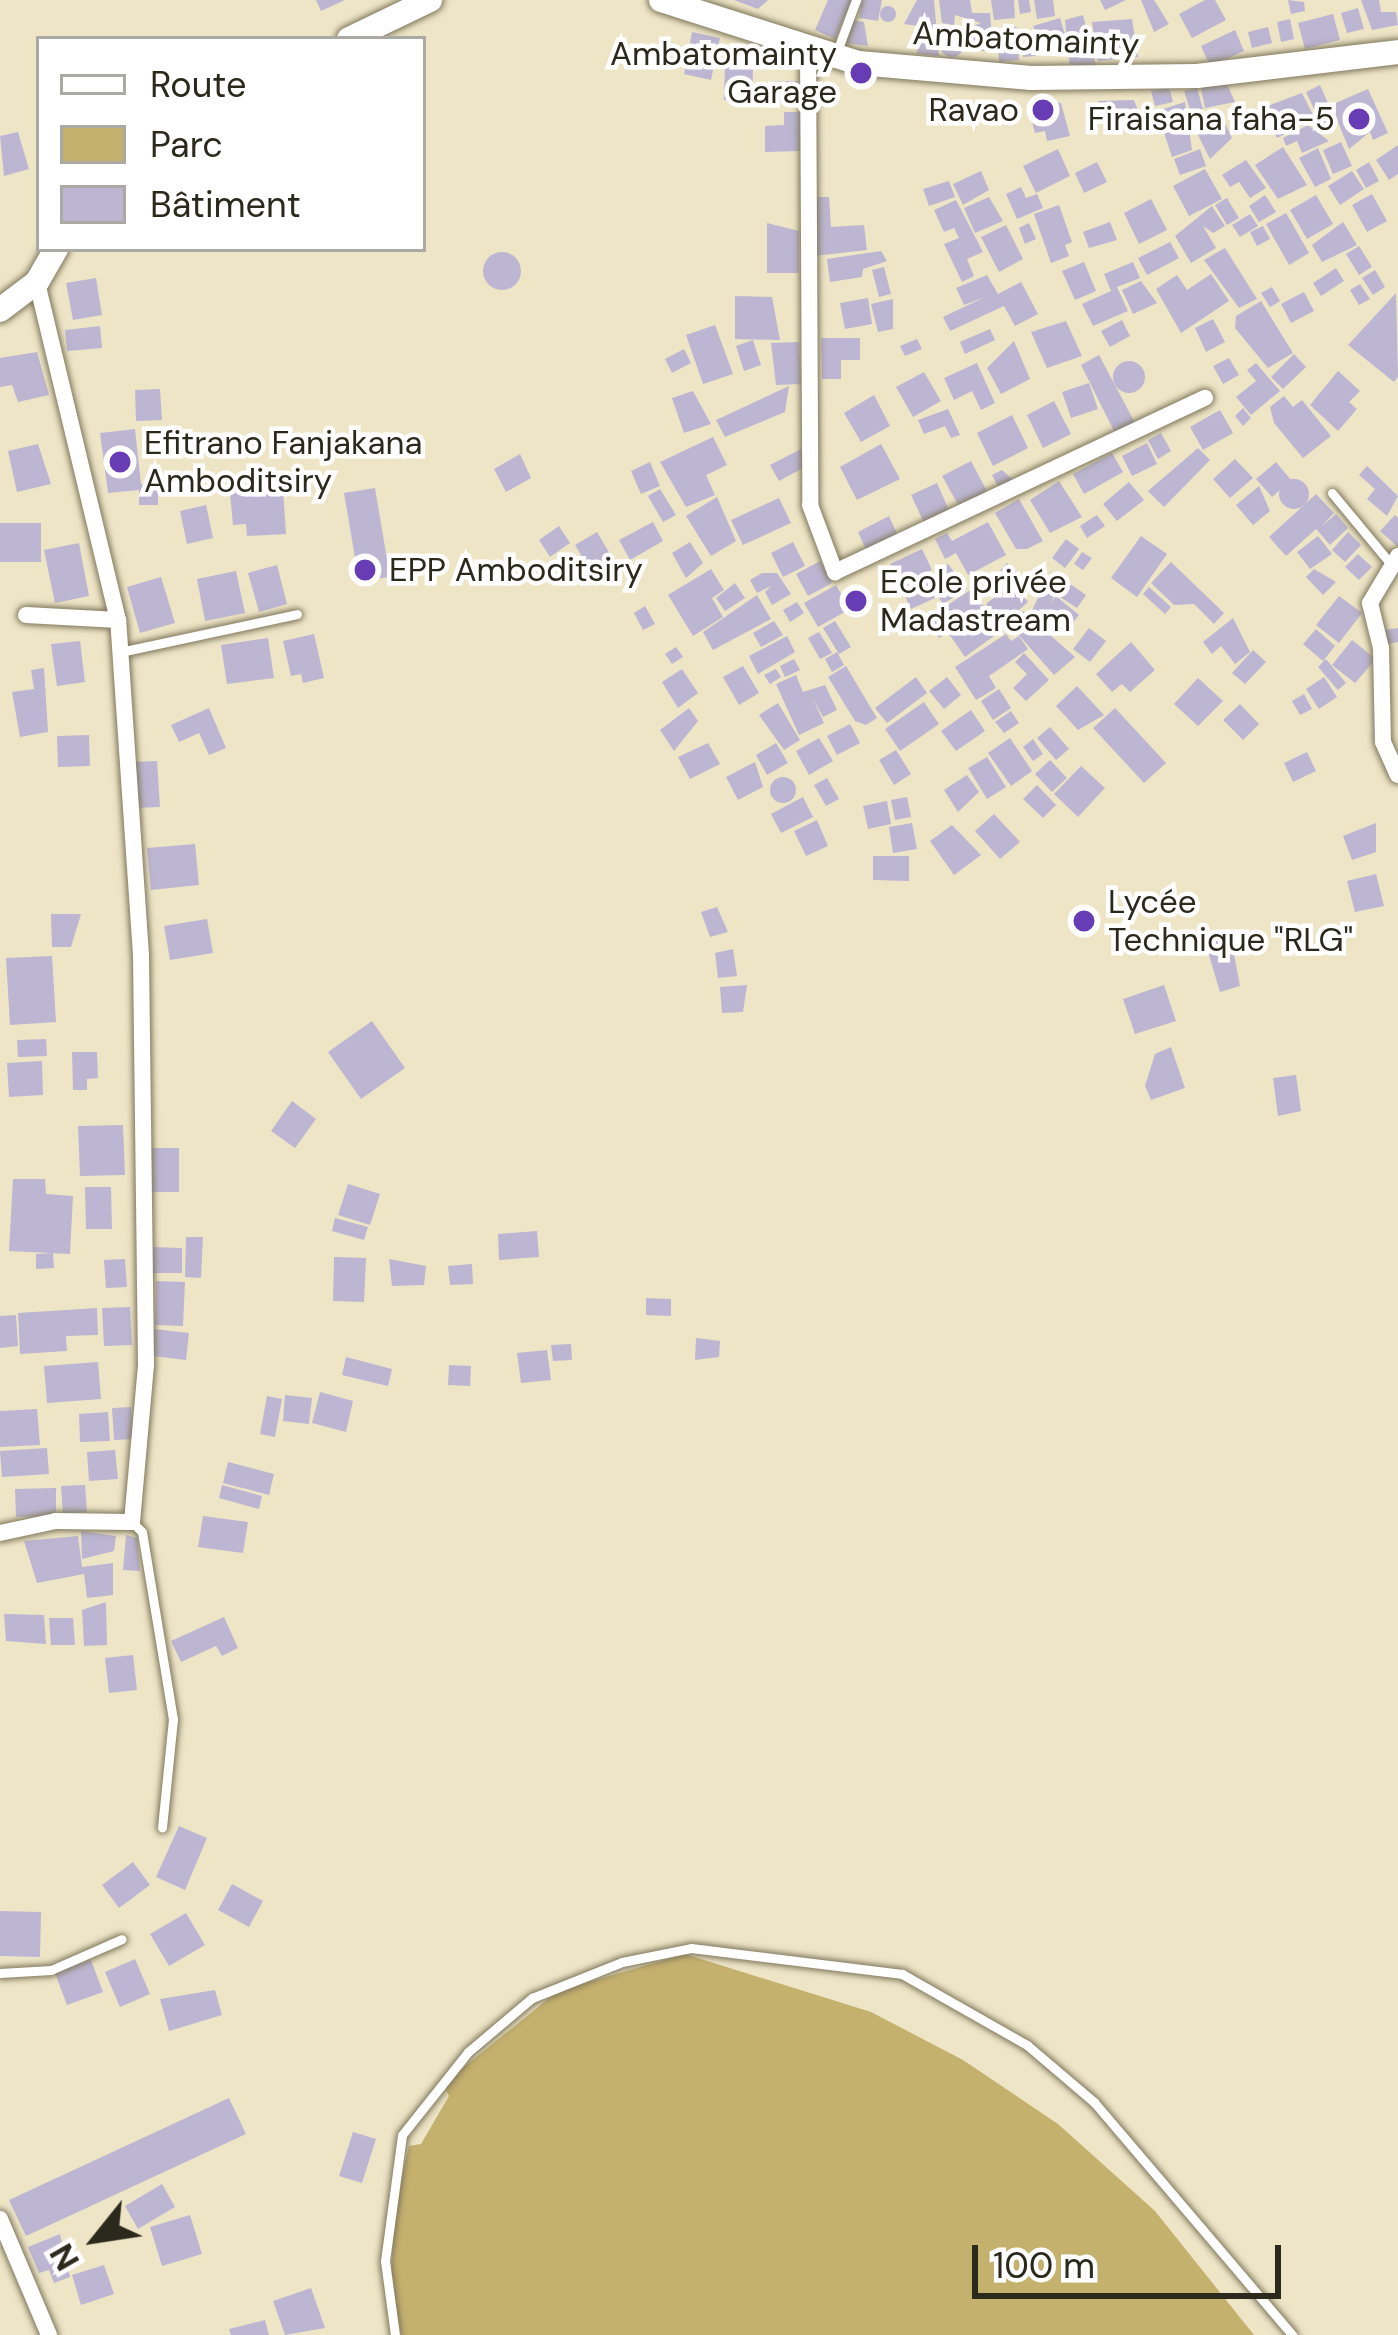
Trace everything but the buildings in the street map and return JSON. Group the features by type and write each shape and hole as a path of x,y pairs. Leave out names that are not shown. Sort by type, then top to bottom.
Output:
{"main road":[{"path":"355,36 430,0"},
{"name":"Ambatomainty","path":"661,0 859,63 1054,78 1197,76 1398,52"},
{"path":"0,310 37,283 54,252"}],"street":[{"path":"808,48 810,505 835,572 1205,398"},
{"path":"0,1534 56,1521 132,1522 146,1365 141,955 118,620 37,283"},
{"path":"1394,560 1370,604 1381,648 1383,742 1398,776"},
{"path":"26,615 118,620"},
{"path":"0,2219 50,2335"}],"lane":[{"path":"836,54 856,0"},
{"path":"1333,494 1394,560"},
{"path":"120,652 297,614"},
{"path":"132,1522 142,1532 173,1719 162,1827"},
{"path":"0,1973 51,1970 122,1939"},
{"path":"395,2335 385,2260 401,2135 468,2052 532,1997 622,1962 691,1948 902,1974 1027,2045 1094,2102 1292,2335"}],"green space":[{"path":"685,1954 871,2012 963,2060 1058,2124 1155,2211 1254,2335 401,2335 391,2288 394,2210 409,2146 421,2144 449,2096 443,2084 558,1991"}],"place":[{"name":"Ambatomainty Garage","path":"861,73"},
{"name":"Ravao","path":"1043,110"},
{"name":"Firaisana faha-5","path":"1359,119"},
{"name":"Efitrano Fanjakana Amboditsiry","path":"120,462"},
{"name":"EPP Amboditsiry","path":"365,570"},
{"name":"Ecole privée Madastream","path":"856,601"},
{"name":"Lycée Technique \"RLG\"","path":"1084,921"}]}
